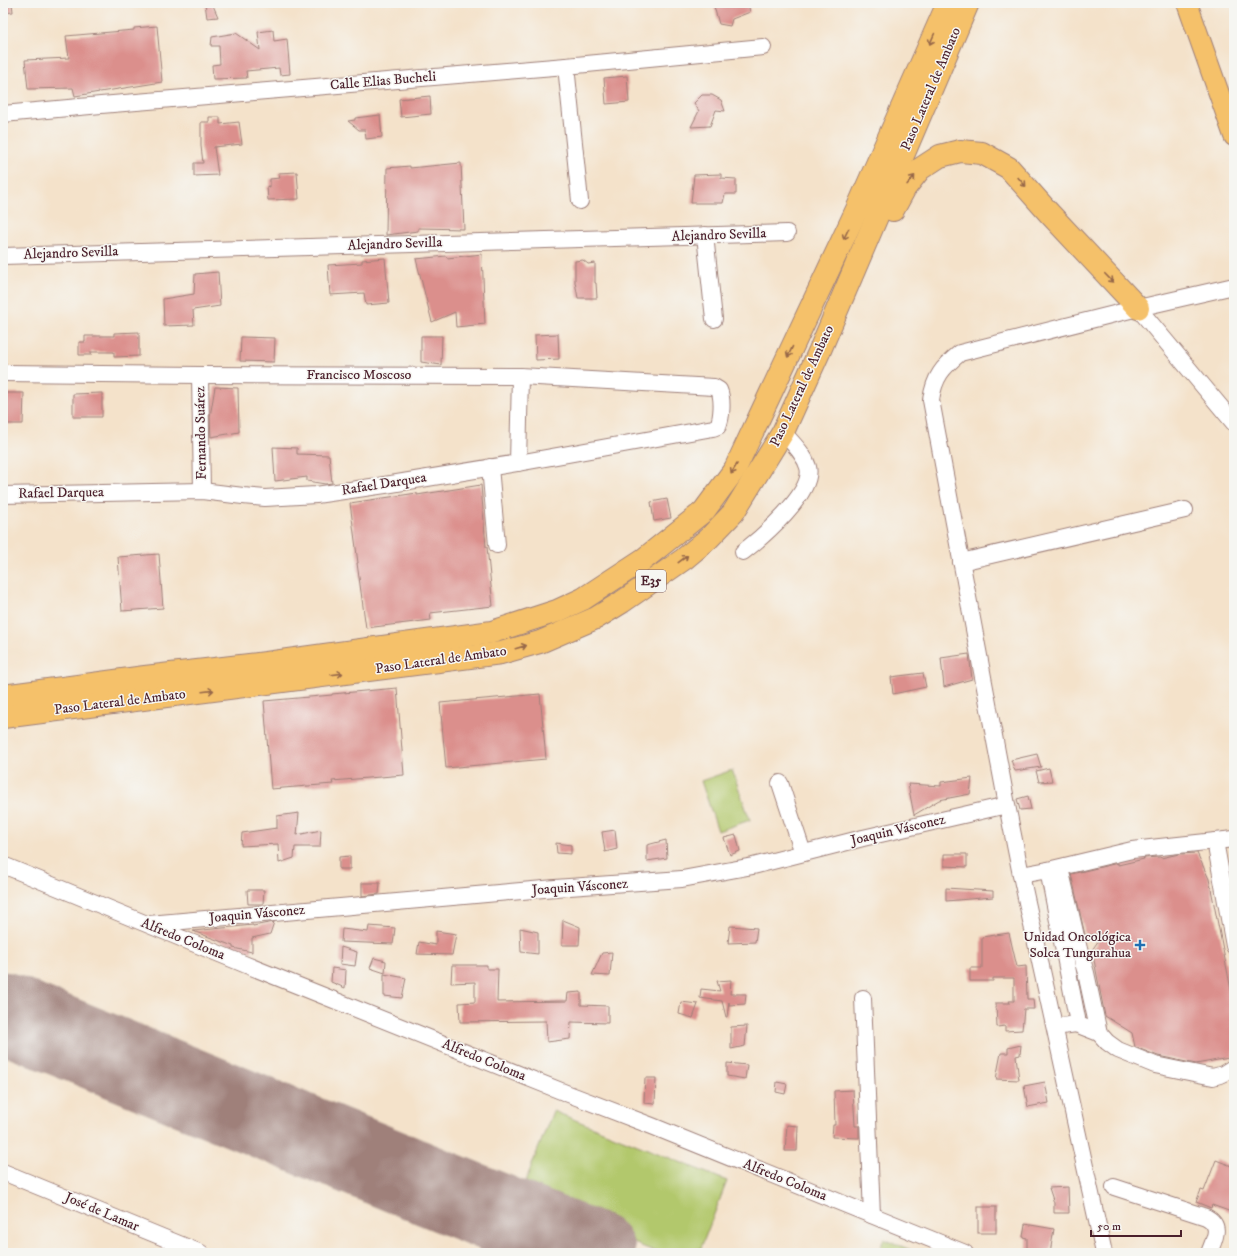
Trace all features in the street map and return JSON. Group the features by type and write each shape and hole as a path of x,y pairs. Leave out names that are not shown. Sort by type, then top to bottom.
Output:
{"highway":[{"path":"858,207 898,84 932,3"},
{"name":"Paso Lateral de Ambato","path":"3,696 266,663 492,632 557,611 583,599 638,563 704,511 735,469 858,207 948,3"},
{"name":"Paso Lateral de Ambato","path":"3,717 501,653 540,642 596,618 684,559 709,538 733,513 783,432 820,350 968,3"},
{"path":"820,350 905,188 920,169 940,156 960,151 982,153 1009,168 1138,308"},
{"path":"145,677 148,699"}],"main road":[{"path":"1187,3 1234,136"}],"street":[{"name":"Calle Elias Bucheli","path":"3,114 101,104 566,66 763,47"},
{"path":"566,66 580,202"},
{"name":"Alejandro Sevilla","path":"3,256 788,233"},
{"path":"705,235 714,319"},
{"path":"1104,1253 1021,875 931,400 933,387 938,376 949,362 960,353 1138,308 1234,286"},
{"path":"1138,308 1234,423"},
{"name":"Francisco Moscoso","path":"3,373 520,376 714,387"},
{"name":"Fernando Suárez","path":"200,375 202,491"},
{"path":"518,463 520,376"},
{"name":"Rafael Darquea","path":"3,495 202,491 266,498 316,494 385,485 518,463 718,426 720,421 721,395 719,390 714,387"},
{"path":"743,552 764,535 789,510 807,484 808,469 804,457 783,432"},
{"path":"490,467 497,545"},
{"path":"961,562 1185,510"},
{"path":"780,783 803,853"},
{"name":"Joaquin Vásconez","path":"146,924 555,888 682,879 753,866 1007,805"},
{"path":"1021,875 1054,869 1132,850 1234,839"},
{"path":"1215,841 1234,946"},
{"name":"Alfredo Coloma","path":"3,865 551,1088 652,1126 965,1253"},
{"path":"1054,869 1077,1012 1076,1024"},
{"path":"1054,869 1086,973 1099,1033"},
{"path":"863,998 872,1215"},
{"path":"1055,1027 1076,1024 1099,1033 1118,1050 1155,1065 1213,1077 1223,1074 1234,1067"},
{"name":"José de Lamar","path":"3,1172 201,1253"},
{"path":"1114,1187 1206,1217 1211,1220 1216,1228 1216,1235 1211,1252"}],"green space":[{"path":"732,770 750,820 718,831 701,781"},
{"path":"553,1111 727,1181 699,1253 659,1253 519,1198"},
{"path":"884,1239 918,1253 878,1253"}],"building":[{"path":"3,3 12,3 13,12 3,13"},
{"path":"205,3 212,3 218,17 207,18"},
{"path":"713,3 748,3 750,12 732,19 730,26 719,24"},
{"path":"157,26 162,82 75,96 73,88 28,89 25,60 69,58 66,36 134,30 134,28"},
{"path":"273,30 274,41 287,39 290,74 280,75 279,68 246,71 247,78 213,79 212,65 220,64 219,46 211,46 212,37 236,33 260,50 258,32"},
{"path":"627,76 629,102 606,104 604,78"},
{"path":"702,95 712,95 721,100 725,111 716,110 710,126 691,127 699,111 694,103"},
{"path":"430,96 431,114 401,117 399,99"},
{"path":"380,115 382,137 366,139 365,130 359,130 348,121 355,120 355,118"},
{"path":"209,117 220,117 220,124 239,122 242,144 214,147 218,175 194,176 194,163 203,163 201,122 209,122"},
{"path":"461,163 464,229 418,228 418,231 386,235 387,168 410,166 410,168"},
{"path":"297,172 299,199 268,200 267,186 270,187 270,179 280,178 278,173"},
{"path":"721,174 721,178 736,179 736,194 725,194 723,203 691,203 694,175"},
{"path":"482,254 485,324 456,327 455,312 432,322 416,259 446,256 447,258"},
{"path":"385,258 389,303 366,305 364,293 330,295 328,265 362,263 362,260"},
{"path":"583,260 588,264 595,263 597,298 578,298 575,282 575,261"},
{"path":"218,272 220,306 193,310 194,325 164,326 163,299 194,294 195,274"},
{"path":"139,332 139,356 114,357 114,352 91,352 91,355 79,355 79,342 85,342 85,336 114,336 114,333"},
{"path":"558,334 559,359 536,360 535,335"},
{"path":"421,336 442,336 441,365 421,362"},
{"path":"241,337 275,338 274,362 240,361"},
{"path":"215,387 238,388 239,432 211,437 210,417"},
{"path":"3,393 24,393 23,424 3,424"},
{"path":"102,393 102,417 73,417 73,394"},
{"path":"273,447 297,448 297,454 329,455 332,483 325,484 307,481 307,477 275,481"},
{"path":"481,485 493,606 430,613 431,620 366,628 350,503"},
{"path":"667,499 671,518 654,521 651,502"},
{"path":"159,554 163,608 122,611 118,557"},
{"path":"969,654 972,679 944,687 941,658"},
{"path":"923,673 926,687 893,694 891,677"},
{"path":"397,688 404,775 332,781 333,784 271,789 264,701"},
{"path":"540,694 546,759 446,768 440,703"},
{"path":"1037,754 1041,767 1015,771 1011,760"},
{"path":"1049,768 1052,781 1039,782 1036,771"},
{"path":"972,778 970,794 939,800 914,815 908,784 941,786 941,782"},
{"path":"1028,796 1031,809 1020,810 1017,799"},
{"path":"299,813 297,835 321,830 320,847 295,847 294,858 279,863 278,844 241,846 242,833 277,828 277,816"},
{"path":"615,830 617,849 605,852 602,832"},
{"path":"736,835 740,851 730,855 724,838"},
{"path":"666,840 667,858 647,861 647,845"},
{"path":"556,843 571,845 571,854 557,853"},
{"path":"1197,853 1209,879 1234,1005 1234,1057 1196,1064 1158,1056 1135,1047 1132,1033 1105,1016 1092,950 1103,934 1085,935 1071,874 1118,863 1118,865 1144,859 1143,858 1161,858 1179,854"},
{"path":"944,854 967,854 967,867 944,866"},
{"path":"350,856 350,869 339,869 339,857"},
{"path":"362,883 380,883 379,894 362,896"},
{"path":"946,888 993,891 993,897 946,901"},
{"path":"247,890 264,890 263,904 248,904"},
{"path":"563,920 580,927 579,945 562,945"},
{"path":"274,922 270,934 252,938 252,952 233,948 233,946 193,931 253,926"},
{"path":"369,926 395,928 393,944 341,942 342,929 368,932"},
{"path":"730,926 757,928 755,942 728,943"},
{"path":"520,928 538,932 538,954 521,952"},
{"path":"436,931 456,934 452,955 417,954 419,942 436,945"},
{"path":"1009,933 1017,967 1026,966 1027,999 1033,999 1034,1009 1024,1009 1022,1030 1005,1031 1005,1026 997,1027 996,1003 1010,1003 1009,1001 1014,1001 1014,978 993,978 993,981 970,981 970,968 982,968 982,937"},
{"path":"341,947 357,952 355,966 340,964"},
{"path":"612,952 610,976 592,975 602,953"},
{"path":"374,958 386,961 385,973 370,968"},
{"path":"452,965 487,965 487,969 498,969 497,1002 567,1001 568,993 581,992 581,1005 608,1006 608,1023 571,1022 570,1039 547,1042 546,1021 460,1022 459,1003 475,1002 475,982 451,983"},
{"path":"332,968 346,970 345,988 331,982"},
{"path":"384,974 406,978 402,998 384,996"},
{"path":"731,980 730,994 746,994 745,1004 729,1005 729,1002 726,1017 722,1001 700,998 701,989 720,991 717,981"},
{"path":"681,1002 698,1004 693,1018 679,1014"},
{"path":"747,1026 745,1046 731,1049 731,1027"},
{"path":"1021,1045 1020,1055 1016,1056 1019,1080 996,1079 1001,1053 1008,1053 1008,1048"},
{"path":"727,1063 747,1065 745,1079 727,1076"},
{"path":"645,1078 656,1078 655,1104 644,1103"},
{"path":"777,1082 787,1084 785,1094 776,1092"},
{"path":"1045,1082 1049,1103 1028,1107 1024,1086"},
{"path":"853,1090 855,1126 859,1126 859,1138 832,1137 833,1125 835,1125 834,1091"},
{"path":"787,1125 798,1126 797,1151 785,1151"},
{"path":"1216,1160 1234,1167 1234,1213 1212,1205 1211,1208 1196,1202 1201,1190 1204,1191"},
{"path":"1068,1187 1069,1213 1054,1213 1054,1203 1049,1188"},
{"path":"978,1207 996,1207 996,1233 978,1233"},
{"path":"1025,1224 1054,1229 1050,1253 1027,1253 1027,1238 1023,1237"}],"runway":[{"path":"3,1012 595,1253"}],"place":[{"name":"Unidad Oncológica Solca Tungurahua","path":"1140,945"}]}
